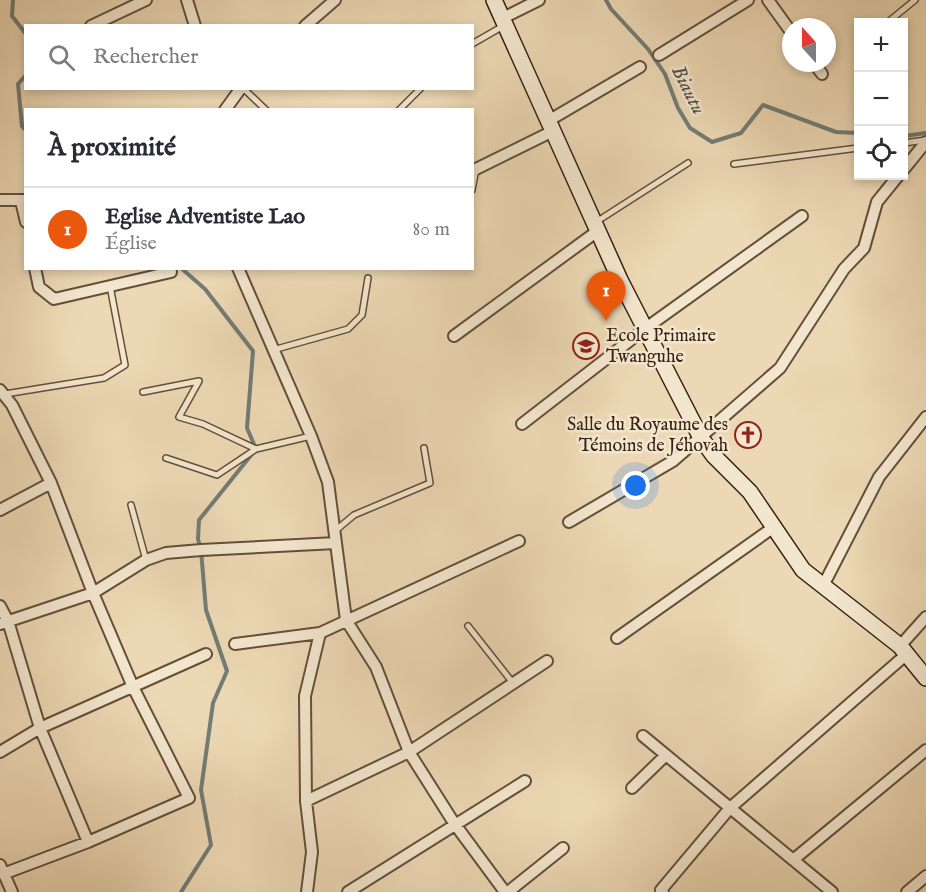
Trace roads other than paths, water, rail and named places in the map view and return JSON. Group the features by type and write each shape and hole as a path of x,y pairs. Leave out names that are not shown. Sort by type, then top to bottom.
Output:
{"street":[{"path":"95,24 146,0"},
{"path":"187,0 194,24"},
{"path":"308,24 335,0"},
{"path":"494,0 620,280 701,438 714,456 750,492 803,570 824,584 904,650 926,678"},
{"path":"504,21 539,0"},
{"path":"659,55 748,0"},
{"path":"768,0 782,19"},
{"path":"476,169 550,126 640,67"},
{"path":"908,163 926,141"},
{"path":"569,522 673,461 780,368 844,269 864,248 877,202 895,180"},
{"path":"0,200 23,200"},
{"path":"522,424 646,328 802,216"},
{"path":"454,336 597,226"},
{"path":"35,270 39,287 54,299 171,272"},
{"path":"239,270 311,436 328,482 346,620 376,667 409,752 454,823 507,892 563,848"},
{"path":"2,392 12,405 51,483 93,593 133,687 189,798 88,842 2,869 12,892"},
{"path":"824,584 879,477 926,417"},
{"path":"0,510 51,483"},
{"path":"616,638 774,527"},
{"path":"4,623 93,593 146,560 166,553 335,538"},
{"path":"235,644 320,633 519,540"},
{"path":"0,606 40,728 88,842"},
{"path":"663,892 661,890 730,808 904,650 926,617"},
{"path":"307,892 312,852 306,801 305,696 320,633"},
{"path":"0,752 40,728 206,654"},
{"path":"306,801 409,752 547,661"},
{"path":"643,736 831,892"},
{"path":"793,860 926,750"},
{"path":"632,788 666,755"},
{"path":"348,892 454,823 525,781"},
{"path":"907,892 926,876"}],"lane":[{"path":"893,18 915,0"},
{"path":"474,43 504,21"},
{"path":"244,90 264,108"},
{"path":"401,108 419,90"},
{"path":"908,143 926,141"},
{"path":"734,164 854,149"},
{"path":"597,226 688,163"},
{"path":"474,180 476,169"},
{"path":"273,350 348,329 362,315 368,278"},
{"path":"2,392 104,378 124,365 110,286"},
{"path":"143,392 199,381 179,417 203,424 256,449"},
{"path":"166,458 217,475 256,449 311,436"},
{"path":"335,538 354,515 429,483 424,448"},
{"path":"131,504 146,560"},
{"path":"468,626 513,684"}],"waterway":[{"path":"13,0 12,16 24,31"},
{"name":"Biautu","path":"606,0 611,9 648,49 665,74 678,108 690,128 712,142 741,133 763,105 836,132 854,133"},
{"path":"24,77 18,84 24,128"},
{"name":"Biautu","path":"908,135 926,133"},
{"path":"181,892 211,845 201,790 213,703 227,671 206,610 198,539 199,520 256,449 247,428 253,351 205,289 183,270"}],"place":[{"name":"Eglise Adventiste Lao","path":"606,321"},
{"name":"Ecole Primaire Twanguhe","path":"586,346"},
{"name":"Salle du Royaume des Témoins de Jéhovah","path":"748,435"}]}
